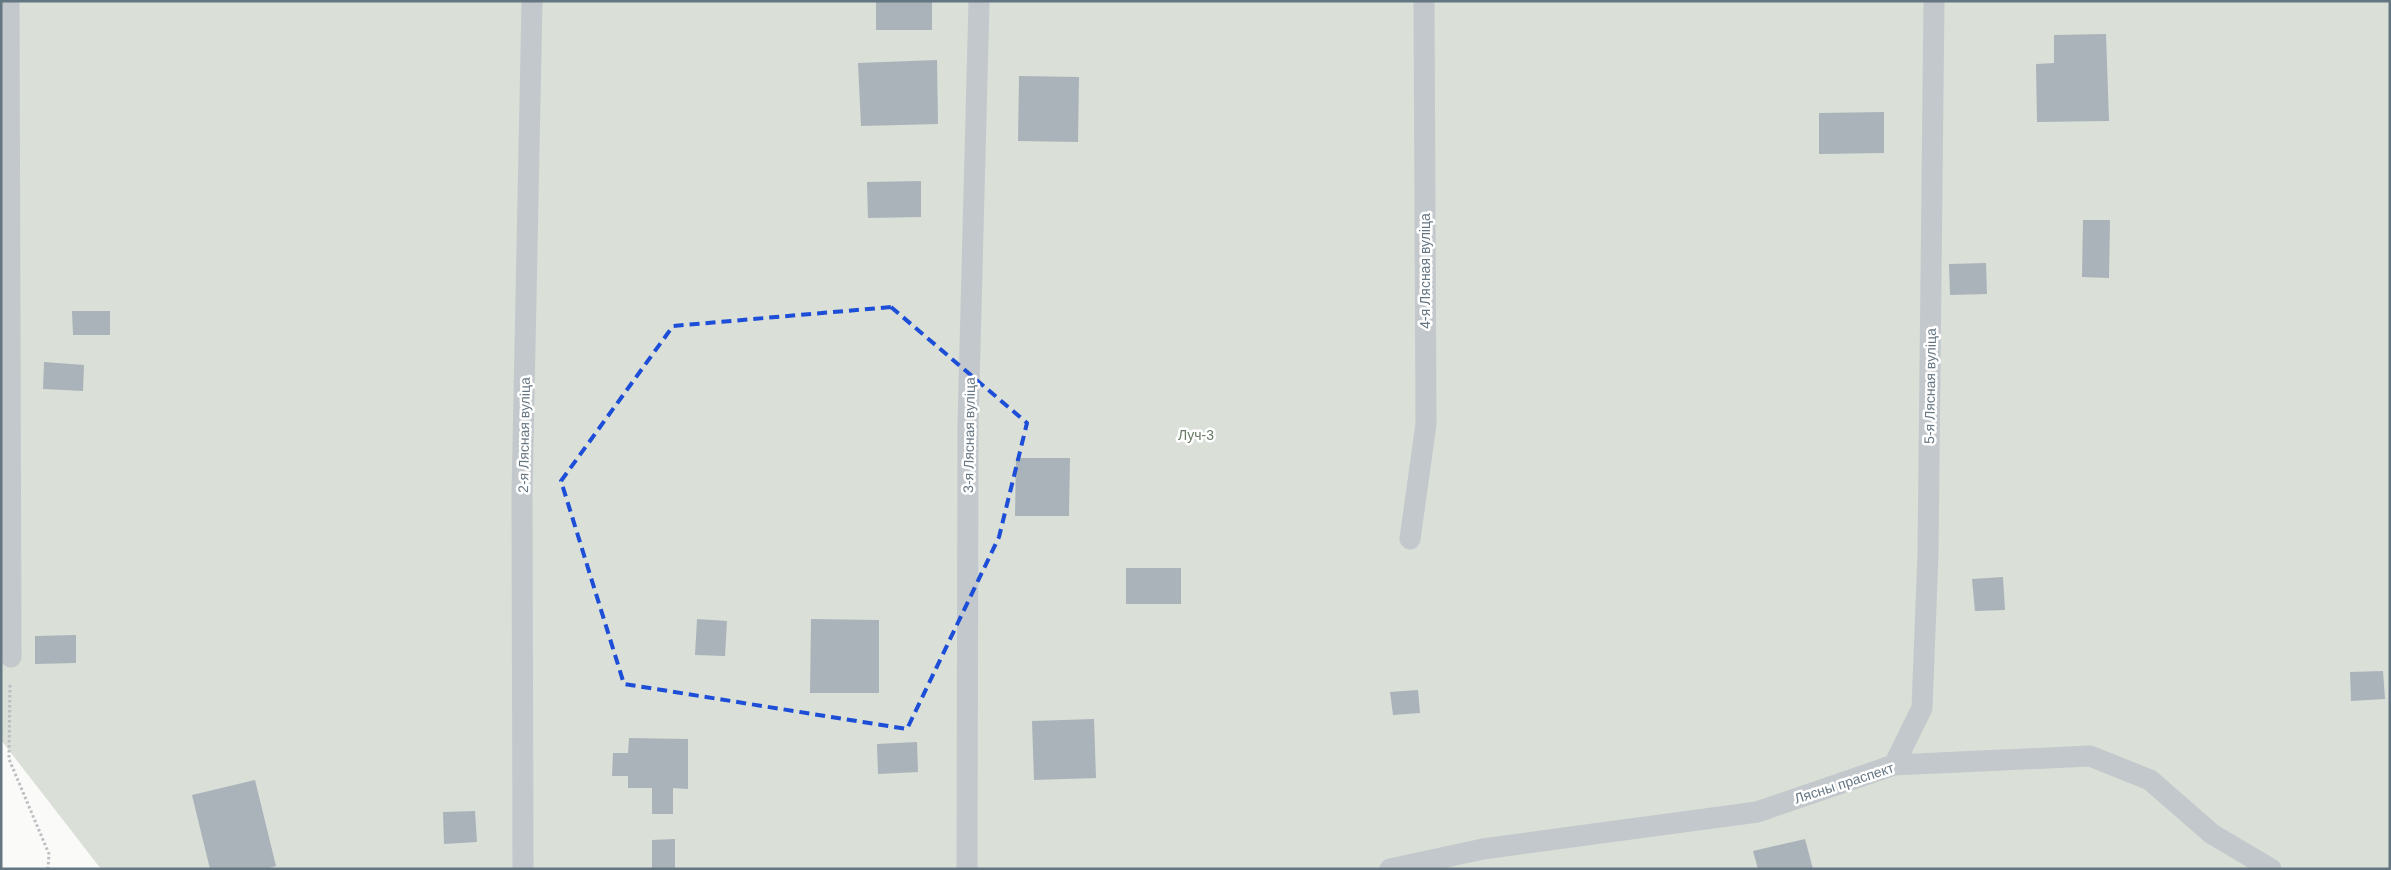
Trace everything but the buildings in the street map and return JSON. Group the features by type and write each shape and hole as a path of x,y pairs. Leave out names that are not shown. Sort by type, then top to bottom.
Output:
{"lane":[{"path":"9,1 11,657"},
{"name":"2-я Лясная вуліца","path":"523,869 522,495 532,1"},
{"name":"3-я Лясная вуліца","path":"967,869 968,424 979,1"},
{"name":"4-я Лясная вуліца","path":"1410,539 1426,424 1424,1"},
{"name":"5-я Лясная вуліца","path":"1894,765 1922,708 1928,554 1934,1"},
{"name":"Лясны праспект","path":"1390,869 1483,849 1756,812 1894,765 2090,756 2150,780 2212,834 2270,869"}],"path":[{"path":"11,657 9,759 49,854 48,869"}],"highlighted area":[{"path":"891,307 1027,423 999,537 907,729 624,684 561,481 673,326"}],"green space":[{"name":"Луч-3","path":"1,1 2390,1 2390,869 101,869 1,740"}]}
